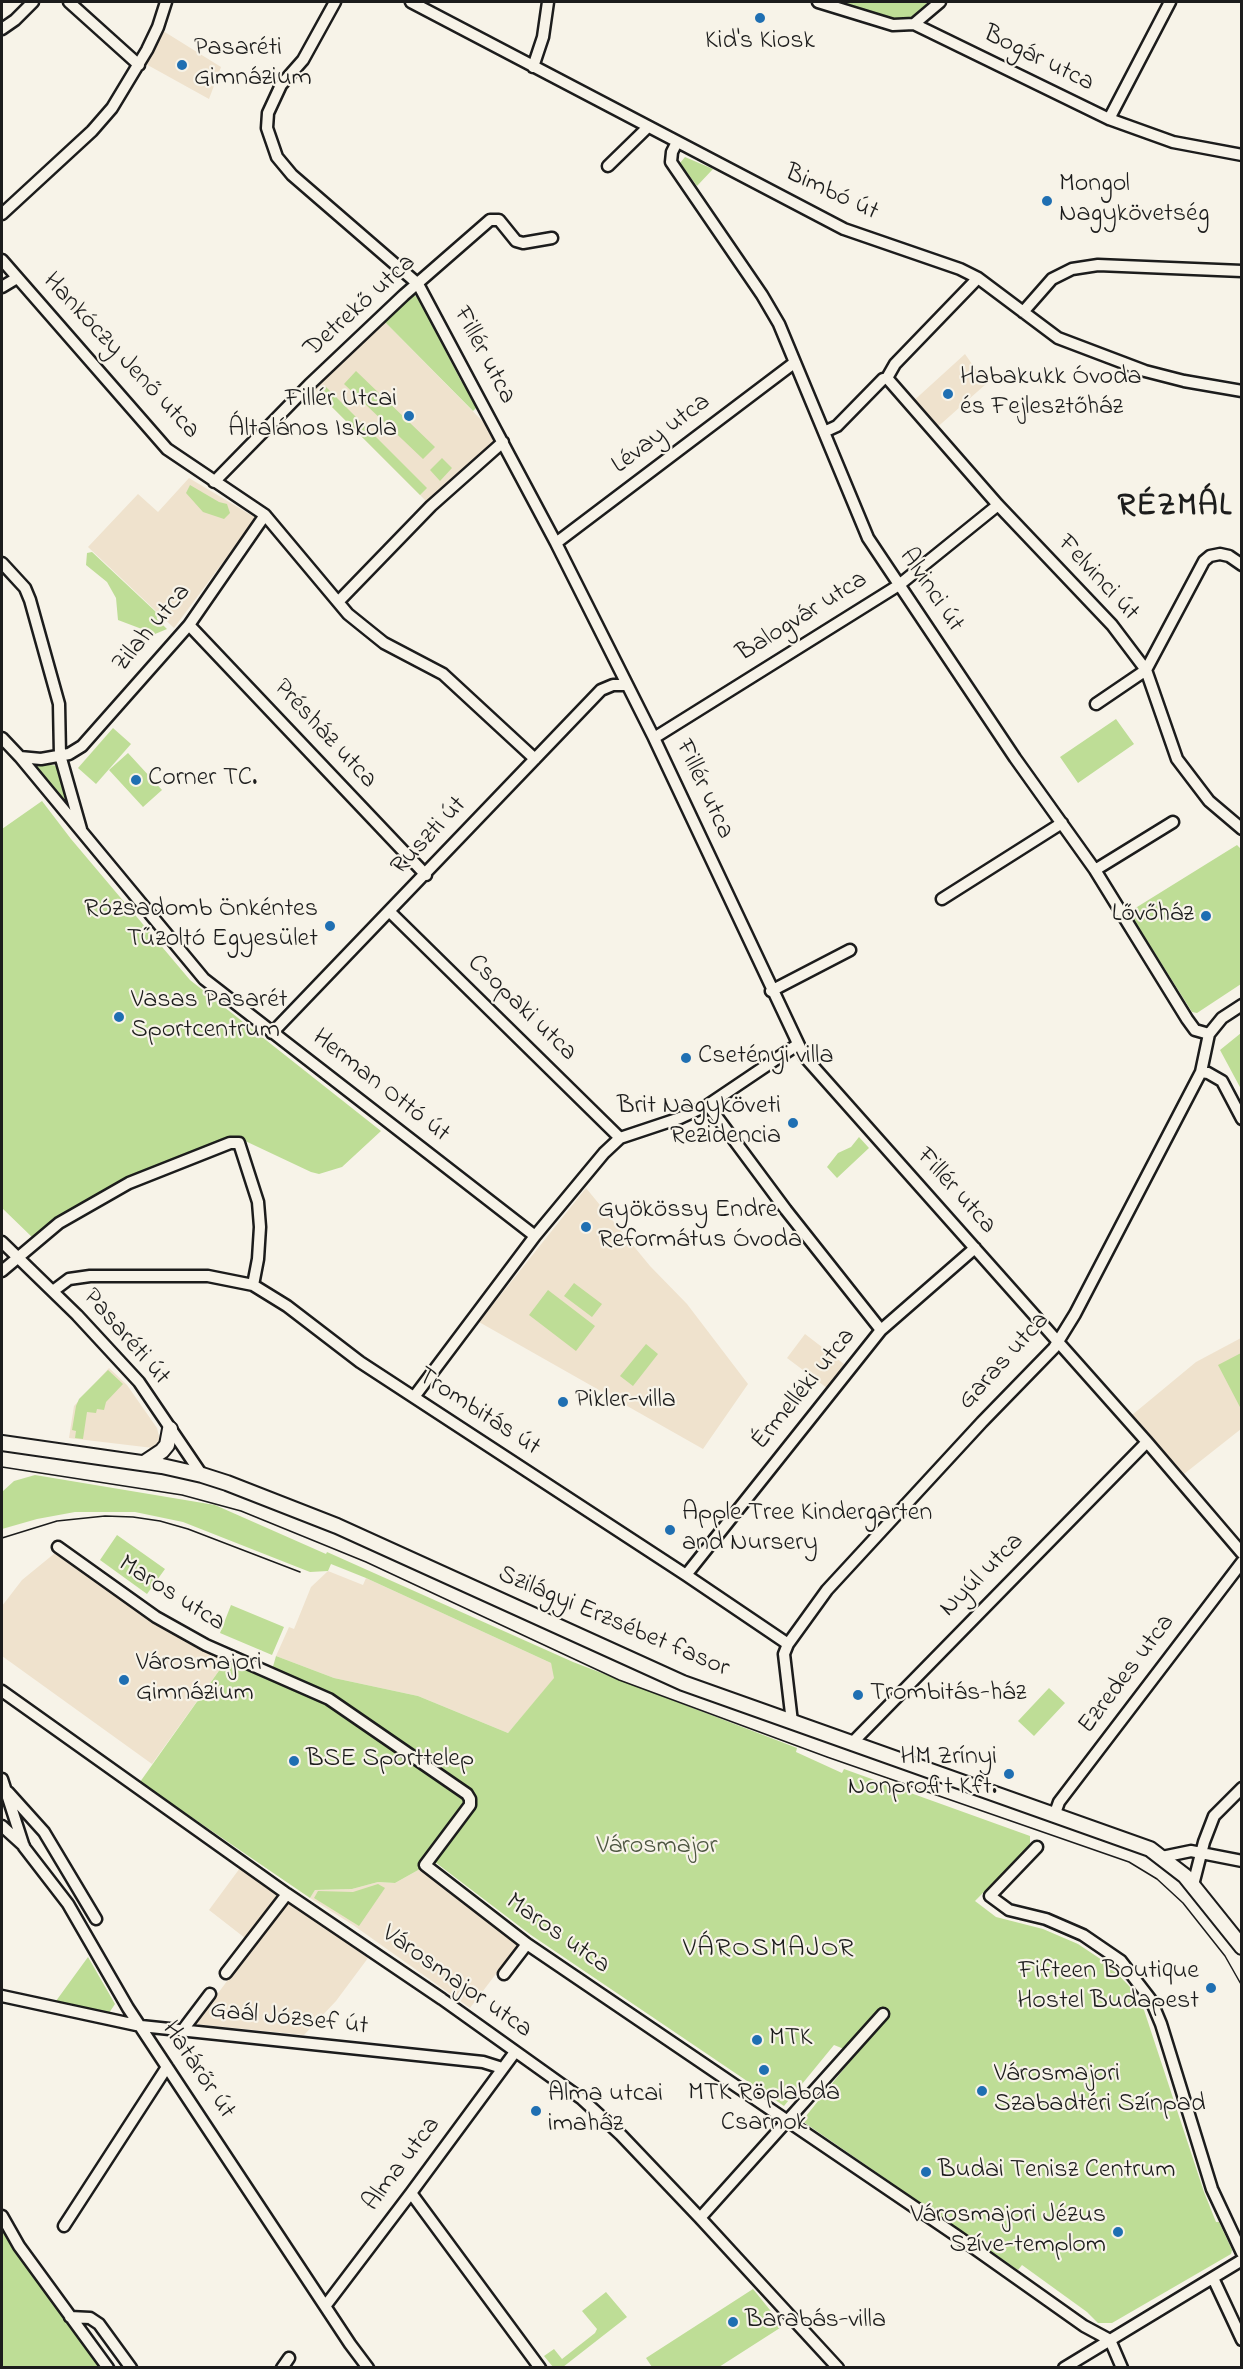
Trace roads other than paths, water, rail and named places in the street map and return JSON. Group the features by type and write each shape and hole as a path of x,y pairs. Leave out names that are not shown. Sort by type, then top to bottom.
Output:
{"main road":[{"path":"144,1463 167,1445 170,1429"},
{"name":"Szilágyi Erzsébet fasor","path":"2,1443 144,1463 202,1474 337,1526 673,1679 1150,1849 1178,1869 1193,1885 1241,1947"}],"street":[{"path":"2,29 33,2"},
{"path":"69,2 139,65"},
{"path":"2,214 92,131 112,108 139,65 158,27 166,2"},
{"name":"Fillér utca","path":"335,2 303,60 280,85 268,113 267,128 277,157 292,175 418,284 556,543 654,738 771,991 804,1056 1059,1342 1242,1553"},
{"name":"Bimbó út","path":"411,2 844,229 960,269 978,278 1058,338 1108,358 1184,381 1242,391"},
{"path":"533,67 543,37 548,2"},
{"name":"Bogár utca","path":"818,2 893,25 914,24 1109,119 1173,142 1242,155"},
{"path":"914,24 940,2"},
{"path":"1109,119 1170,2"},
{"path":"608,166 648,127"},
{"name":"Alvinci út","path":"677,142 672,152 671,162 762,295 779,324 868,538 1015,758 1095,870 1187,1019 1195,1030 1209,1034"},
{"name":"Detrekő utca","path":"214,482 309,385 490,220 499,220 516,241 523,243 552,238"},
{"name":"Hankóczy Jenő utca","path":"2,260 166,449 265,515 348,614 384,643 443,674 535,759"},
{"path":"1023,312 1052,279 1072,269 1098,265 1242,271"},
{"path":"2,287 16,278"},
{"path":"825,432 837,426 883,379 887,378 895,364 978,278"},
{"name":"Lévay utca","path":"556,543 794,363"},
{"name":"Felvinci út","path":"887,378 998,506 1112,625 1146,670 1177,759 1209,801 1242,829"},
{"path":"338,602 431,506 503,442"},
{"name":"Balogvár utca","path":"654,738 899,585 998,506"},
{"name":"Zilah utca","path":"60,755 69,754 81,746 189,625 265,515"},
{"path":"1096,704 1146,670 1204,561 1210,556 1220,554 1229,556 1242,565"},
{"name":"Herman Ottó út","path":"2,563 25,588 30,600 59,704 60,755 82,835"},
{"name":"Présház utca","path":"189,625 426,875"},
{"name":"Ruszti út","path":"272,1032 426,875 601,690 613,685 626,685"},
{"name":"Herman Ottó út","path":"2,738 204,979 535,1236"},
{"path":"20,758 41,759 60,755"},
{"path":"1095,870 1173,822"},
{"path":"942,899 1062,823"},
{"name":"Csopaki utca","path":"390,912 620,1138"},
{"path":"771,991 850,950"},
{"path":"1209,1034 1222,1018 1242,1005"},
{"path":"1209,1034 1242,1013"},
{"name":"Garas utca","path":"788,1644 827,1590 1059,1342 1201,1072 1209,1034"},
{"path":"414,1397 535,1236 604,1153 620,1138 680,1118 708,1105 797,1045"},
{"path":"1201,1072 1209,1073 1222,1081 1242,1119"},
{"path":"708,1105 786,1210 881,1330"},
{"path":"2,1271 59,1223 129,1183 230,1143 239,1143 258,1202 260,1227 258,1259 253,1285"},
{"name":"Pasaréti út","path":"2,1242 53,1291 139,1382 202,1474"},
{"name":"Érmelléki utca","path":"686,1575 881,1330 975,1248"},
{"name":"Trombitás út","path":"53,1291 69,1279 90,1276 208,1276 253,1285 287,1306 360,1362 788,1644"},
{"name":"Nyúl utca","path":"851,1744 1147,1442"},
{"name":"Maros utca","path":"58,1547 156,1617 206,1645 329,1699 467,1794 471,1799 470,1805 425,1865 527,1944 957,2236 1084,2326 1110,2340"},
{"name":"Ezredes utca","path":"1054,1816 1059,1802 1242,1562"},
{"path":"788,1644 784,1654 792,1722"},
{"name":"Városmajor utca","path":"3,1694 582,2099 621,2135 838,2367"},
{"name":"Határőr út","path":"2,1779 24,1847 68,1904 167,2067 350,2344 368,2367"},
{"path":"1193,1885 1201,1852 1214,1816 1242,1788"},
{"name":"Határőr út","path":"6,1790 44,1832 96,1919"},
{"path":"2,1826 24,1847"},
{"path":"1037,1847 990,1896 1009,1910 1046,1919 1083,1935 1120,1961 1151,2000 1161,2024 1212,2189 1242,2253"},
{"path":"1162,1857 1173,1853 1201,1852 1242,1862"},
{"path":"226,1973 287,1894"},
{"path":"504,1974 527,1944"},
{"path":"182,2031 210,1994"},
{"name":"Gaál József út","path":"2,1996 141,2026 483,2062 502,2068"},
{"path":"700,2218 883,2014"},
{"name":"Alma utca","path":"326,2305 515,2052"},
{"path":"64,2226 167,2067"},
{"path":"411,2193 540,2367"},
{"path":"2,2216 19,2246 108,2367"},
{"path":"1064,2367 1242,2260"},
{"path":"1213,2278 1242,2340"},
{"path":"70,2317 90,2318 99,2325 131,2367"},
{"path":"1110,2340 1122,2367"}],"tram line":[{"path":"2,1467 182,1495 241,1511 366,1562 619,1680 827,1757 1129,1862 1157,1879 1183,1903 1225,1956 1242,1986"},
{"path":"2,1538 57,1521 105,1516 133,1517 160,1521 188,1529 300,1572"}],"place":[{"name":"Kid's Kiosk","path":"760,18"},
{"name":"Pasaréti Gimnázium","path":"182,65"},
{"name":"Mongol Nagykövetség","path":"1047,201"},
{"name":"Habakukk Óvoda és Fejlesztőház","path":"948,394"},
{"name":"Fillér Utcai Általános Iskola","path":"409,416"},
{"name":"Corner TC.","path":"136,780"},
{"name":"Lővőház","path":"1206,916"},
{"name":"Rózsadomb Önkéntes Tűzoltó Egyesület","path":"330,926"},
{"name":"Vasas Pasarét Sportcentrum","path":"119,1017"},
{"name":"Csetényi villa","path":"686,1058"},
{"name":"Brit Nagyköveti Rezidencia","path":"793,1123"},
{"name":"Gyökössy Endre Református Óvoda","path":"586,1227"},
{"name":"Pikler-villa","path":"563,1402"},
{"name":"Apple Tree Kindergarten and Nursery","path":"670,1530"},
{"name":"Városmajori Gimnázium","path":"124,1680"},
{"name":"Trombitás-ház","path":"858,1695"},
{"name":"BSE Sporttelep","path":"294,1761"},
{"name":"HM Zrínyi Nonprofit Kft.","path":"1009,1774"},
{"name":"Fifteen Boutique Hostel Budapest","path":"1211,1988"},
{"name":"MTK","path":"757,2040"},
{"name":"MTK Röplabda Csarnok","path":"764,2070"},
{"name":"Városmajori Szabadtéri Színpad","path":"982,2091"},
{"name":"Alma utcai imaház","path":"536,2111"},
{"name":"Budai Tenisz Centrum","path":"926,2172"},
{"name":"Városmajori Jézus Szíve-templom","path":"1118,2232"},
{"name":"Barabás-villa","path":"733,2322"}],"district":[{"name":"RÉZMÁL","path":"1175,509"},
{"name":"VÁROSMAJOR","path":"769,1951"}],"park label":[{"name":"Városmajor","path":"657,1848"}]}
